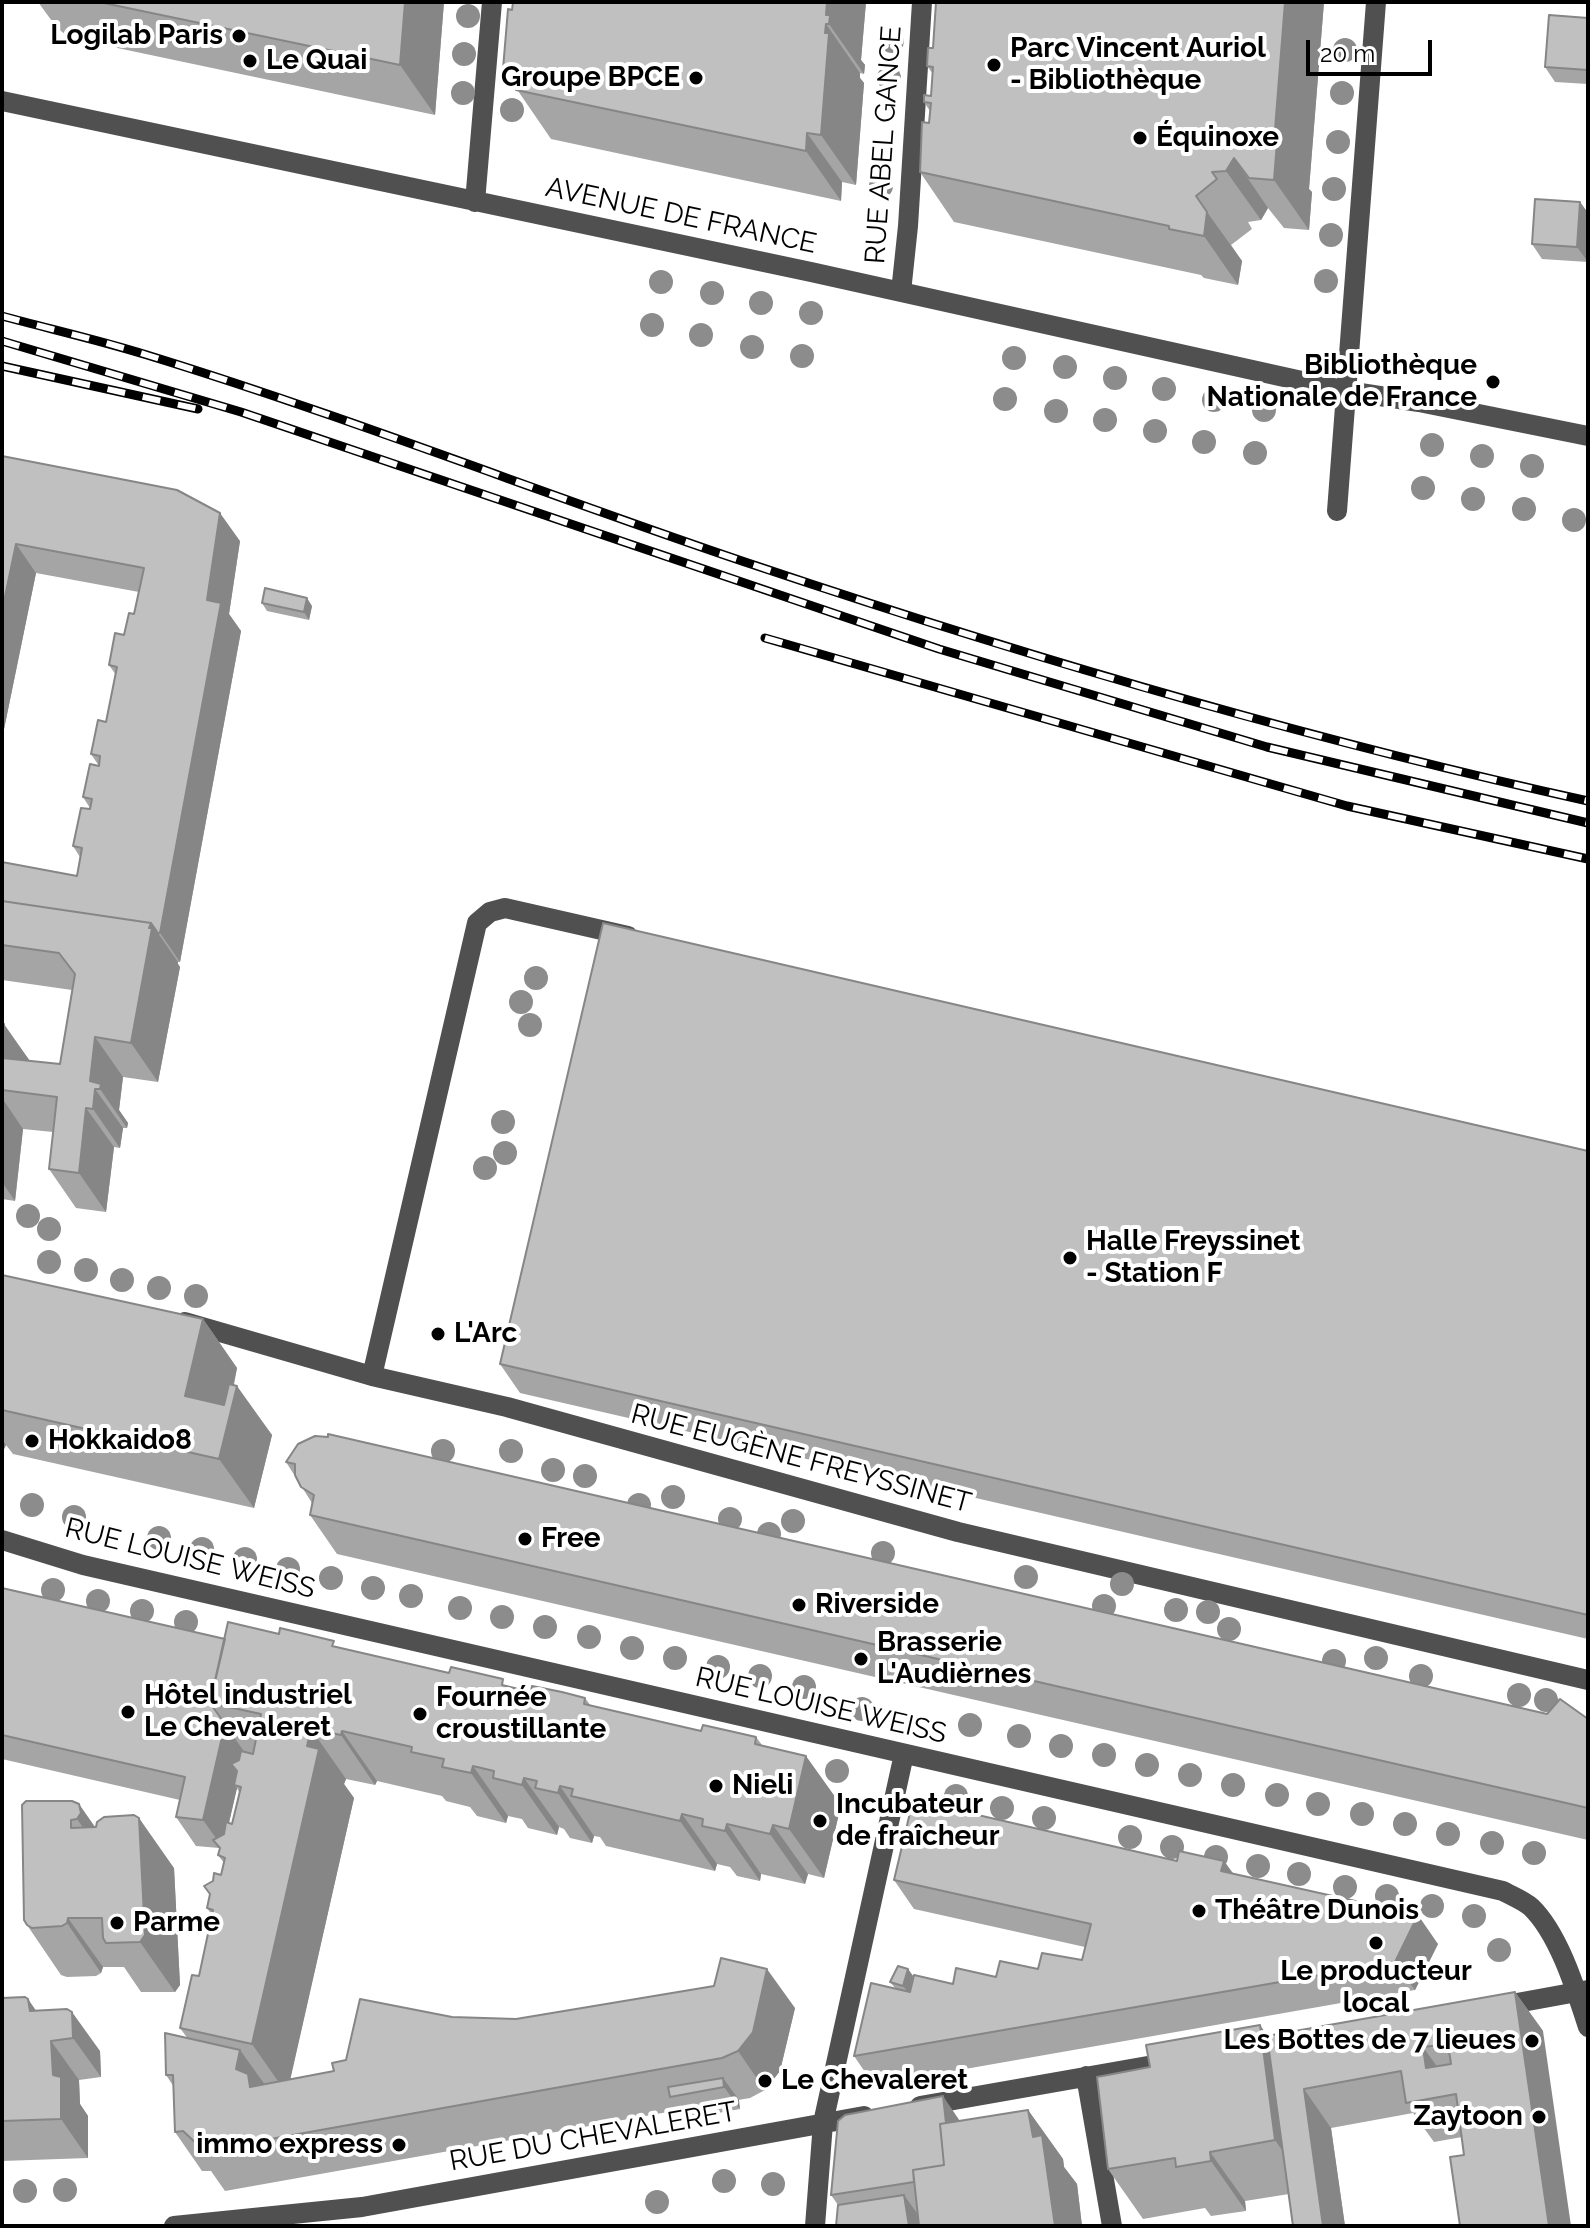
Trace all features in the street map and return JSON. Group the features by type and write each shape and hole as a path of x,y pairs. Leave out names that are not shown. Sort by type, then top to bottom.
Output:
{"street":[{"path":"475,202 492,2"},
{"name":"RUE ABEL GANCE","path":"901,292 922,2"},
{"path":"1337,511 1376,2"},
{"name":"AVENUE DE FRANCE","path":"2,101 901,292 1347,391 1419,402 1588,436"},
{"path":"372,1376 477,923 490,912 505,908 649,941"},
{"name":"RUE EUGÈNE FREYSSINET","path":"159,1314 372,1376 507,1407 958,1532 1588,1680"},
{"name":"RUE LOUISE WEISS","path":"2,1540 83,1565 1503,1891 1529,1906 1549,1929 1582,1991 1588,2027"},
{"path":"815,2226 823,2123 904,1754"},
{"path":"1472,2012 1582,1991"},
{"name":"RUE DU CHEVALERET","path":"174,2226 362,2207 1194,2058"},
{"path":"1086,2076 1112,2226"}],"building":[{"path":"99,2 405,2 400,65"},
{"path":"513,2 827,2 826,15 830,15 825,33 829,33 821,135 807,133 806,151 516,90 517,72 503,69 508,9 512,10"},
{"name":"Équinoxe","path":"936,2 1285,2 1274,180 1249,178 1234,158 1226,171 1212,172 1217,179 1196,196 1207,212 1204,236 920,172 922,122 929,123 931,103 924,102 924,95 931,96 933,67 927,66 928,48 933,48"},
{"path":"1549,15 1588,18 1588,70 1545,67"},
{"path":"1535,199 1580,202 1577,247 1532,244"},
{"path":"2,456 177,490 220,513 207,600 221,603 160,933 151,923 2,901 2,862 77,876 82,848 73,846 81,808 90,809 92,799 83,797 90,764 99,766 100,756 91,754 98,720 106,722 117,667 109,665 115,633 124,635 129,613 134,614 144,568 16,544 2,611"},
{"path":"265,588 307,598 304,612 262,603"},
{"path":"2,901 151,923 131,1043 95,1037 90,1081 101,1084 100,1089 95,1089 93,1109 86,1108 79,1173 49,1169 57,1097 2,1090 2,1058 60,1064 75,974 59,953 2,945"},
{"name":"Halle Freyssinet - Station F","path":"603,923 1588,1151 1588,1615 500,1364"},
{"path":"2,1275 203,1319 185,1396 224,1405 229,1384 237,1386 219,1459 2,1410"},
{"path":"328,1434 1547,1714 1560,1699 1588,1719 1588,1808 310,1515 314,1495 301,1487 295,1475 295,1464 286,1462 298,1444 315,1436 328,1437"},
{"name":"Hôtel industriel Le Chevaleret","path":"2,1588 225,1639 210,1703 225,1724 203,1820 176,1817 185,1777 2,1735"},
{"path":"228,1622 279,1634 280,1628 334,1641 332,1646 449,1673 451,1667 503,1679 502,1685 531,1692 532,1686 562,1692 585,1698 584,1704 701,1731 703,1725 756,1737 755,1744 806,1756 789,1829 773,1825 770,1834 727,1824 725,1831 702,1826 703,1819 682,1814 680,1821 571,1796 573,1789 560,1786 558,1793 535,1788 537,1781 524,1778 522,1785 493,1778 494,1771 473,1766 471,1773 442,1767 444,1759 411,1752 412,1747 342,1731 341,1735 311,1729 307,1746 319,1749 252,2044 180,2028 192,1975 199,1976 213,1910 207,1908 210,1894 204,1886 213,1881 214,1873 221,1875 225,1858 218,1855 220,1848 213,1840 224,1834 226,1822 232,1824 241,1787 234,1785 237,1771 231,1764 239,1760 241,1751 253,1754 261,1714 210,1703"},
{"path":"913,1800 1177,1861 1179,1851 1224,1861 1221,1871 1418,1915 1395,1962 854,2056 871,1983 910,1992 914,1975 953,1984 956,1968 996,1977 1000,1961 1038,1969 1042,1953 1082,1960 1091,1924 894,1880"},
{"path":"26,1801 72,1801 79,1804 81,1813 77,1819 71,1820 71,1828 96,1827 104,1817 134,1815 139,1818 145,1935 140,1942 106,1943 102,1918 68,1918 62,1926 32,1928 27,1925 24,1920 22,1805"},
{"path":"721,1958 767,1969 753,2032 738,2051 722,2058 198,2152 197,2144 183,2131 175,2132 173,2075 166,2075 165,2033 240,2050 236,2069 248,2074 250,2087 334,2071 332,2063 346,2060 360,1999 452,2017 516,2019 714,1986"},
{"path":"898,1966 908,1969 903,1986 890,1982"},
{"path":"1515,1992 1549,2226 1460,2226 1450,2157 1464,2155 1456,2094 1406,2103 1401,2071 1304,2089 1323,2226 1293,2226 1267,2036","holes":["1448,2044 1451,2064 1426,2068 1423,2047"]},
{"path":"25,1997 30,2011 67,2009 72,2012 73,2038 51,2041 53,2075 61,2077 61,2119 2,2121 2,1998"},
{"path":"1260,2025 1275,2140 1210,2152 1211,2161 1176,2167 1175,2158 1108,2169 1097,2077 1150,2067 1146,2045"},
{"path":"723,2078 724,2087 670,2097 668,2087"},
{"path":"943,2096 946,2123 940,2124 944,2165 913,2170 914,2182 831,2195 838,2121 845,2115"},
{"path":"1028,2110 1033,2137 1042,2135 1055,2226 919,2226 913,2170 944,2165 940,2124"},
{"path":"904,2195 909,2226 836,2226 838,2205"}],"railway":[{"path":"2,316 224,379 754,565 1064,664 1377,751 1588,801"},
{"path":"2,341 241,412 939,649 1267,747 1588,823"},
{"path":"2,366 198,409"},
{"path":"765,638 1347,806 1588,859"}],"place":[{"name":"Logilab Paris","path":"239,36"},
{"name":"Le Quai","path":"250,61"},
{"name":"Parc Vincent Auriol - Bibliothèque","path":"994,65"},
{"name":"Groupe BPCE","path":"696,78"},
{"name":"Équinoxe","path":"1140,138"},
{"name":"Bibliothèque Nationale de France","path":"1493,382"},
{"name":"Halle Freyssinet - Station F","path":"1070,1258"},
{"name":"L'Arc","path":"438,1334"},
{"name":"Hokkaido8","path":"32,1441"},
{"name":"Free","path":"525,1539"},
{"name":"Riverside","path":"799,1605"},
{"name":"Brasserie L'Audièrnes","path":"861,1659"},
{"name":"Hôtel industriel Le Chevaleret","path":"128,1712"},
{"name":"Fournée croustillante","path":"420,1714"},
{"name":"Nieli","path":"716,1786"},
{"name":"Incubateur de fraîcheur","path":"820,1821"},
{"name":"Théâtre Dunois","path":"1199,1911"},
{"name":"Parme","path":"117,1923"},
{"name":"Le producteur local","path":"1376,1943"},
{"name":"Les Bottes de 7 lieues","path":"1532,2041"},
{"name":"Le Chevaleret","path":"765,2081"},
{"name":"Zaytoon","path":"1539,2117"},
{"name":"immo express","path":"399,2145"}]}
